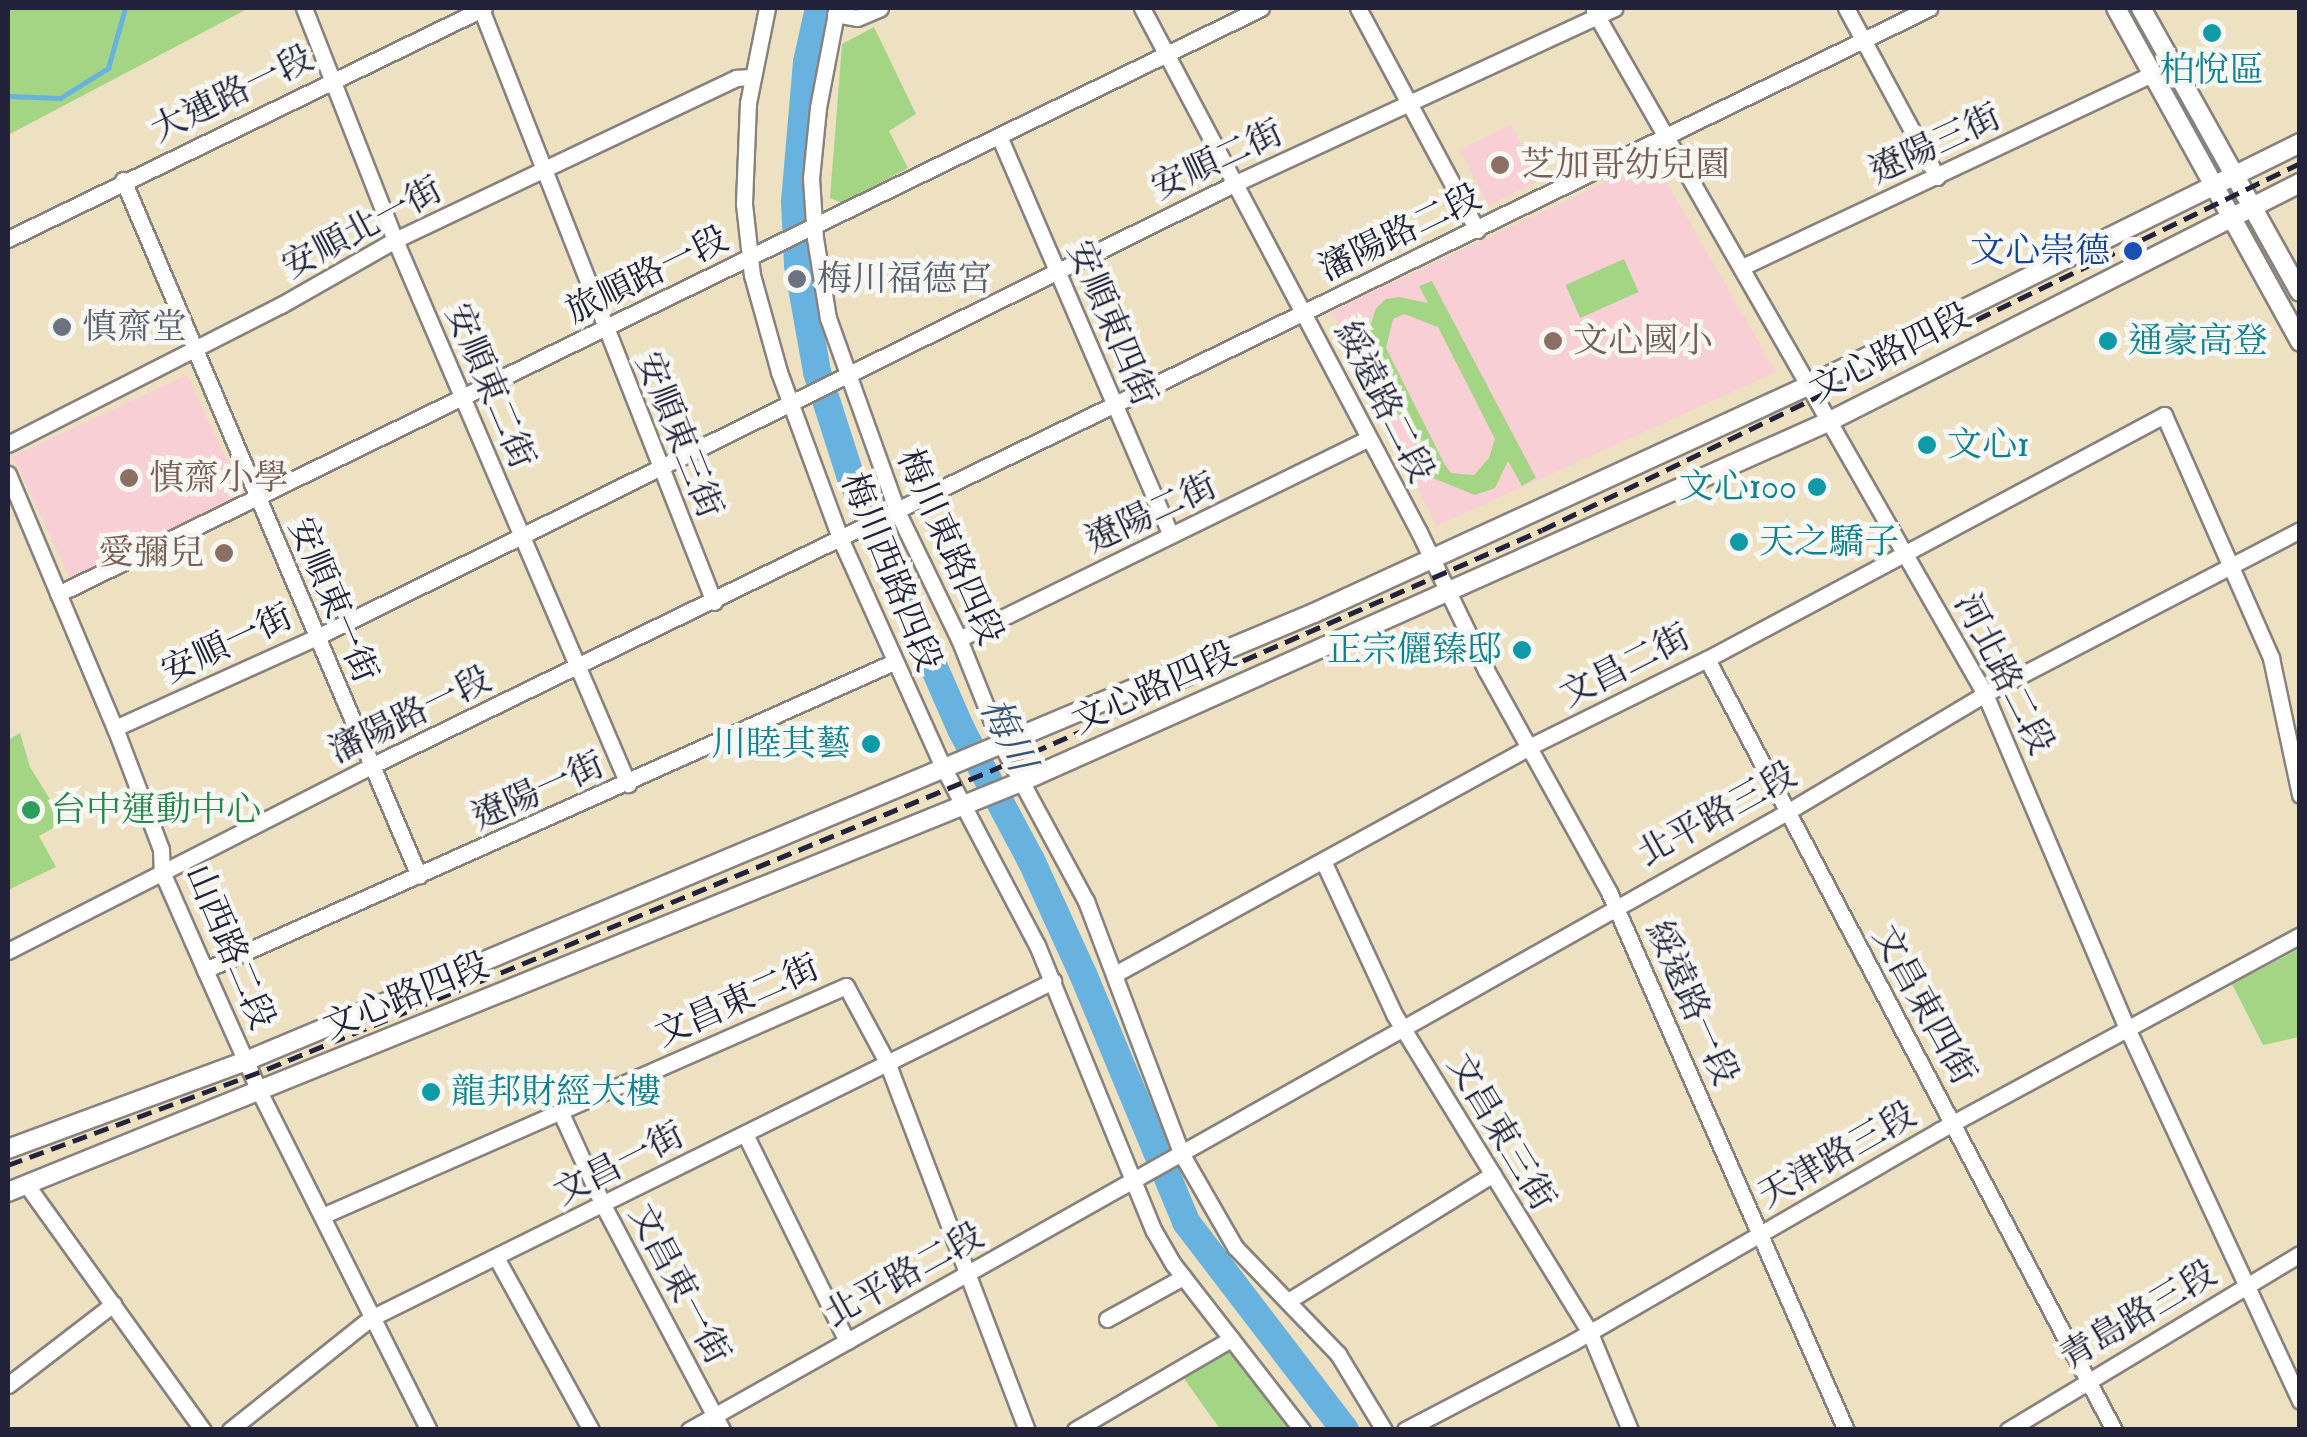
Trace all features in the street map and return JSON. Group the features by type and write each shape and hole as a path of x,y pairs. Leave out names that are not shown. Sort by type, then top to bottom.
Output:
{"main road":[{"path":"2116,8 2300,342"},
{"path":"2141,8 2300,292"},
{"name":"文心路四段","path":"8,1149 246,1061 1432,560 1810,385 2300,143"},
{"name":"文心路四段","path":"8,1192 1021,782 1830,420 2300,183"}],"street":[{"name":"安順東二街","path":"304,8 395,240 628,784"},
{"name":"大連路一段","path":"8,239 483,8"},
{"name":"安順東三街","path":"483,8 604,328 714,602"},
{"name":"梅川西路四段","path":"768,8 750,77 744,204 751,259 779,372 793,400 840,538 943,767 1053,981 1154,1231 1183,1277 1302,1430"},
{"path":"836,11 856,18 880,8"},
{"name":"綏遠路二段","path":"1142,8 1432,560"},
{"name":"旅順路一段","path":"58,594 1261,8"},
{"path":"1358,8 1477,230"},
{"name":"安順二街","path":"793,400 1594,12 1614,8"},
{"path":"1846,8 1937,177"},
{"name":"瀋陽路二段","path":"840,538 1929,8"},
{"name":"梅川東路四段","path":"836,11 818,108 808,227 828,318 897,511 959,639 1001,744 1086,901 1115,974 1175,1157 1235,1247 1338,1354 1384,1430"},
{"name":"河北路二段","path":"1594,12 1985,694 2128,1028 2300,1400"},
{"name":"遼陽三街","path":"1742,267 2154,72"},
{"name":"安順北一街","path":"8,444 395,240 736,78 750,77"},
{"name":"安順東四街","path":"999,136 1170,534"},
{"name":"安順東一街","path":"123,180 192,350 419,876"},
{"name":"安順一街","path":"116,728 316,636 793,400"},
{"name":"文昌二街","path":"1115,974 1324,863 1531,746 1707,659 2164,416 2229,566"},
{"name":"遼陽二街","path":"959,639 1170,534 1222,514 1367,439"},
{"name":"山西路二段","path":"8,474 116,728 161,849 162,872 205,970 259,1091 429,1430"},
{"name":"北平路三段","path":"1149,1172 1615,905 1787,812 1985,694 2300,530"},
{"name":"瀋陽路一段","path":"8,951 371,766 840,538"},
{"name":"綏遠路一段","path":"1432,560 1615,905 1846,1430"},
{"path":"2229,566 2271,658 2300,795"},
{"name":"文昌東四街","path":"1707,659 1876,985 1955,1122 2114,1430"},
{"name":"遼陽一街","path":"205,970 894,662"},
{"name":"文昌東三街","path":"1324,863 1403,1028 1590,1333 1630,1430"},
{"name":"天津路三段","path":"1405,1430 1590,1333 1955,1122 2300,934"},
{"name":"文昌一街","path":"230,1430 371,1318 1053,981"},
{"name":"文昌東二街","path":"322,1216 846,986 887,1062 1027,1430"},
{"name":"文昌東一街","path":"560,1111 604,1205 719,1422"},
{"path":"745,1134 847,1341"},
{"name":"北平路二段","path":"689,1430 719,1422 847,1341 1149,1172"},
{"path":"1288,1301 1494,1174"},
{"path":"26,1184 203,1430"},
{"name":"青島路三段","path":"2008,1430 2300,1254"},
{"path":"497,1259 591,1430"},
{"path":"1107,1319 1183,1277"},
{"path":"8,1384 112,1304"},
{"path":"1075,1430 1230,1339"}],"shaded area":[{"name":"芝加哥幼兒園","path":"1511,124 1540,180 1489,206 1460,150"},
{"name":"文心國小","path":"1644,164 1659,169 1776,372 1436,526 1332,311"},
{"name":"慎齋小學","path":"187,375 245,500 71,581 13,456"}],"green space":[{"path":"8,8 249,8 8,135"},
{"path":"874,27 916,114 889,131 908,168 842,203 830,198 842,44"},
{"path":"1624,259 1639,292 1580,318 1566,285"},
{"path":"1432,281 1536,478 1522,486 1508,461 1495,488 1475,495 1433,478 1363,349 1376,308 1386,299 1399,297 1428,303 1419,286","holes":["1404,314 1438,327 1495,439 1489,458 1474,475 1451,473 1445,465 1386,348 1393,319"]},
{"name":"台中運動中心","path":"20,733 30,767 64,822 39,836 56,867 8,890 8,740"},
{"path":"2297,950 2299,1037 2263,1045 2232,984"},
{"path":"1229,1345 1293,1429 1220,1429 1180,1373"}],"waterway":[{"path":"8,96 60,98 108,68 125,8"},
{"name":"梅川","path":"819,8 807,62 795,201 798,265 817,372 850,475 962,731 1031,860 1083,974 1186,1222 1345,1430"}],"railway":[{"path":"8,1165 267,1069 990,771 1542,530 2300,163"}],"place":[{"name":"柏悅區","path":"2212,33"},
{"name":"芝加哥幼兒園","path":"1500,165"},
{"name":"文心崇德","path":"2133,251"},
{"name":"梅川福德宮","path":"797,279"},
{"name":"慎齋堂","path":"62,327"},
{"name":"文心國小","path":"1553,341"},
{"name":"通豪高登","path":"2108,341"},
{"name":"文心1","path":"1927,445"},
{"name":"慎齋小學","path":"129,478"},
{"name":"文心100","path":"1817,487"},
{"name":"天之驕子","path":"1739,542"},
{"name":"愛彌兒","path":"224,553"},
{"name":"正宗儷臻邸","path":"1522,650"},
{"name":"川睦其藝","path":"871,744"},
{"name":"台中運動中心","path":"31,810"},
{"name":"龍邦財經大樓","path":"431,1092"}]}
